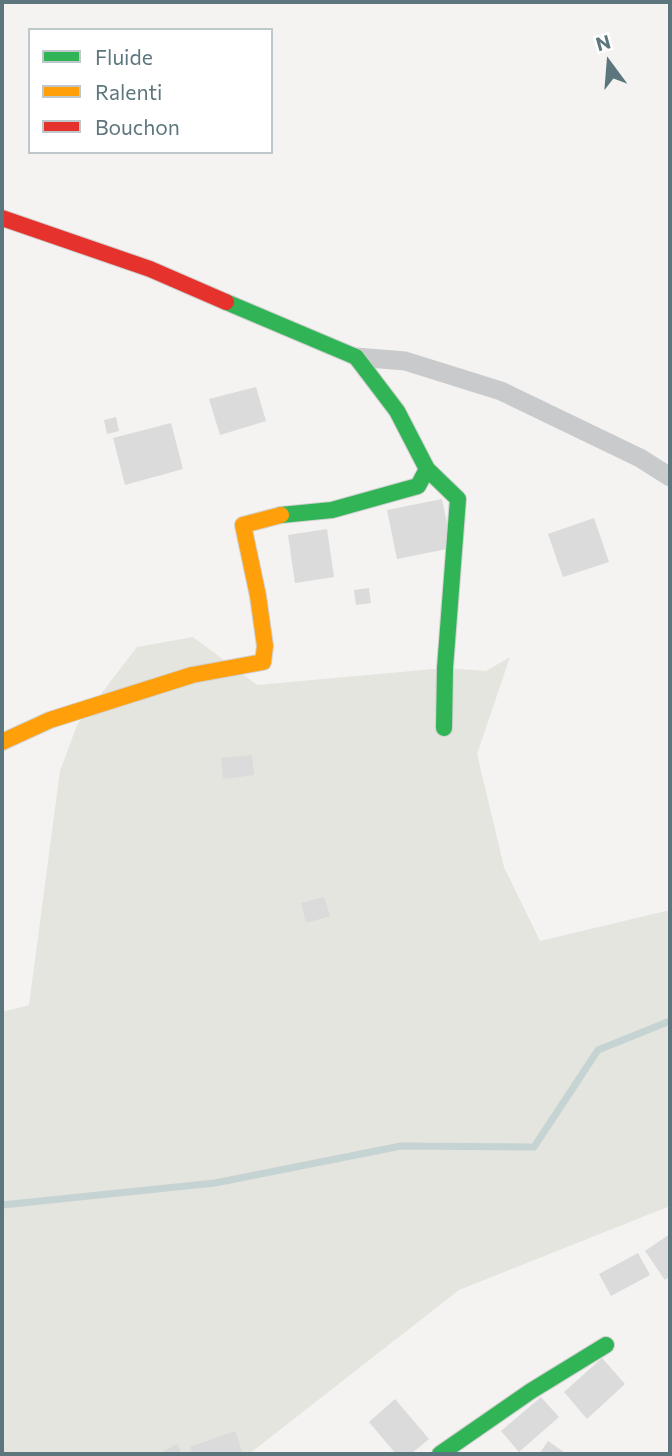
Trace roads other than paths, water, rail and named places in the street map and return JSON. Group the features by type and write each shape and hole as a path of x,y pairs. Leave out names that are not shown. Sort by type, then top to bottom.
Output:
{"street":[{"path":"2,218 150,269 356,356 405,361 501,391 640,458 670,477"},
{"path":"356,356 397,411 427,469 458,499 444,668 443,728"},
{"path":"2,742 50,720 192,675 263,662 265,646 260,608 243,525 287,513 332,510 418,486 427,469"},
{"path":"440,1454 531,1391 607,1345"}],"waterway":[{"path":"2,1205 215,1183 401,1146 534,1147 598,1050 670,1021"}]}
